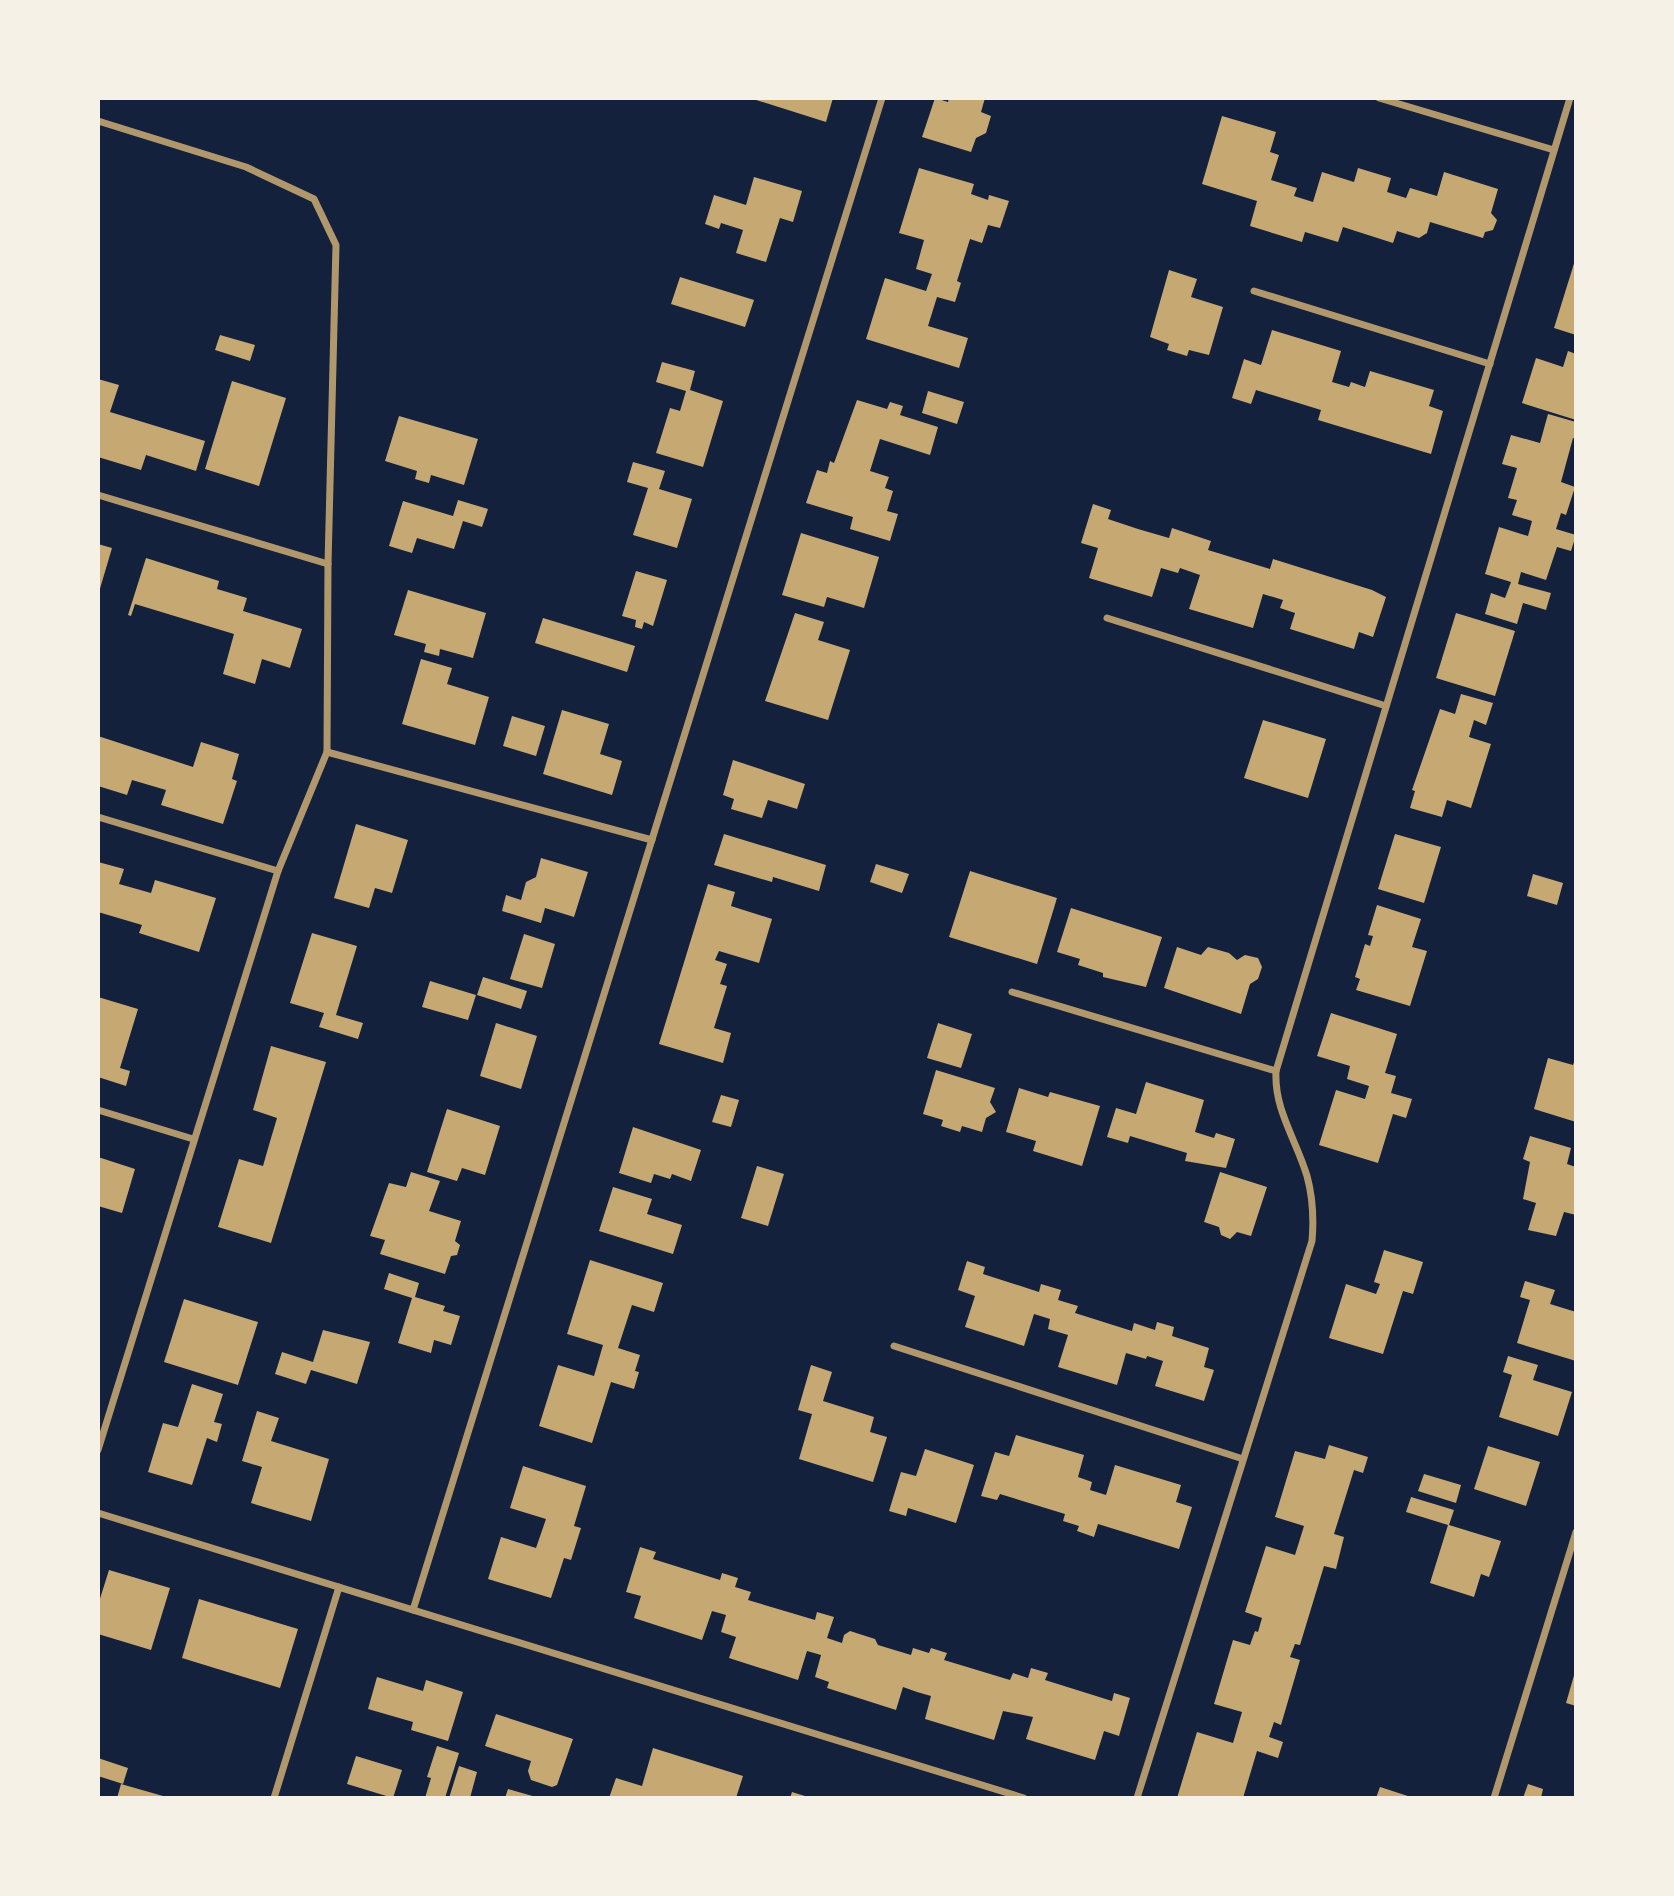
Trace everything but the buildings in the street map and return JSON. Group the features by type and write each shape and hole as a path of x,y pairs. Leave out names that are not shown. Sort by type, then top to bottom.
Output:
{"street":[{"path":"413,1610 882,98"},
{"path":"1379,98 1554,150"},
{"path":"1137,1798 1312,1241 1314,1212 1307,1175 1279,1108 1276,1070 1570,98"},
{"path":"98,121 246,167 314,199 336,244 328,564 327,752 278,871 98,1450"},
{"path":"1254,291 1490,364"},
{"path":"98,495 328,564"},
{"path":"1107,618 1386,706"},
{"path":"327,752 652,840"},
{"path":"98,817 278,871"},
{"path":"1012,992 1276,1070"},
{"path":"98,1110 194,1139"},
{"path":"894,1346 1243,1460"},
{"path":"98,1513 1024,1798"},
{"path":"1494,1798 1576,1532"},
{"path":"274,1798 339,1587"}]}
